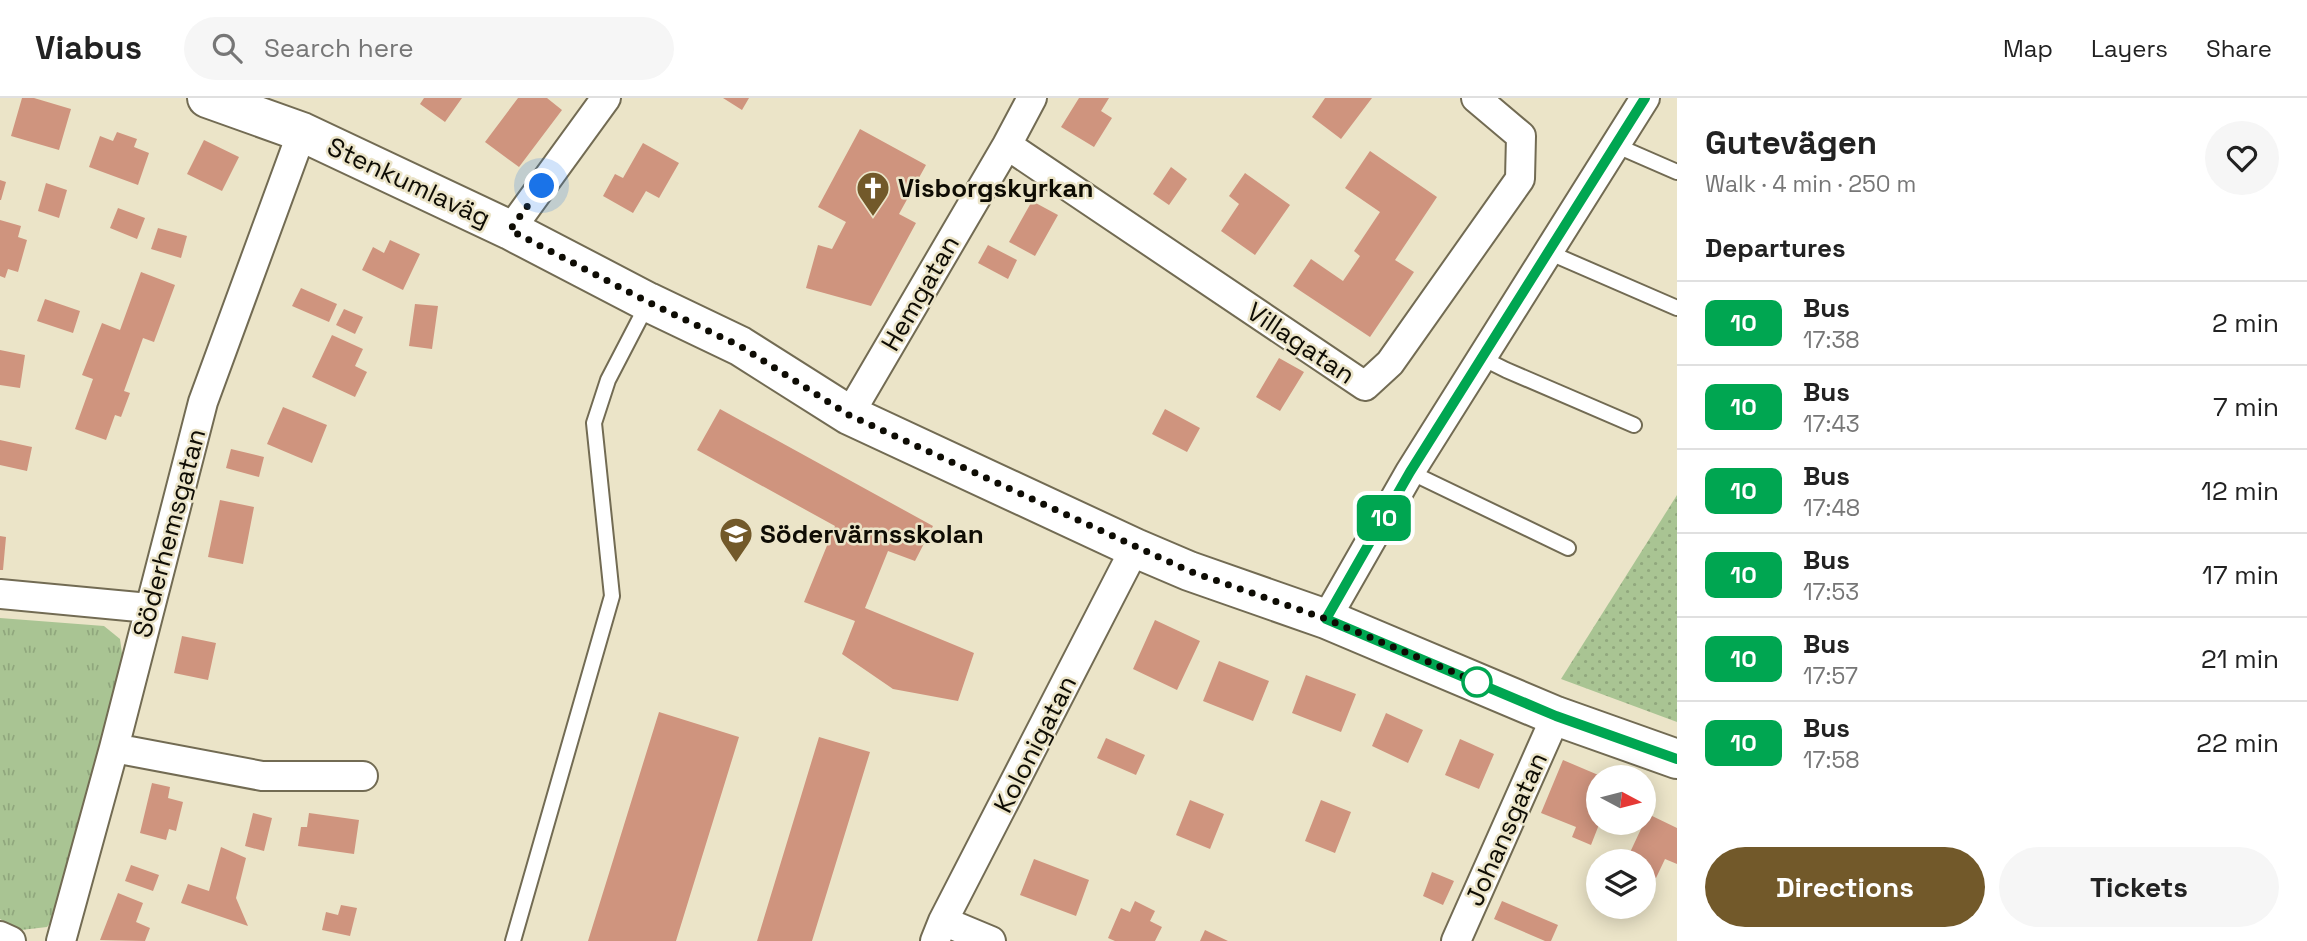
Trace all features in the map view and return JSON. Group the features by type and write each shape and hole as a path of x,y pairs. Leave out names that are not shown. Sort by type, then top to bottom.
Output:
{"street":[{"path":"510,230 606,98"},
{"name":"Hemgatan","path":"849,415 1032,98"},
{"name":"Villagatan","path":"1007,145 1365,386 1390,363 1520,179 1521,136 1476,98"},
{"path":"1326,619 1410,472 1645,98"},
{"name":"Stenkumlaväg","path":"218,100 302,132 510,230 648,302 740,346 849,415 1135,548 1189,571 1326,619 1556,716 1677,759"},
{"name":"Söderhemsgatan","path":"61,941 203,402 302,132"},
{"name":"Kolonigatan","path":"939,931 1135,548"},
{"path":"0,594 149,608"},
{"name":"Johansgatan","path":"1456,941 1556,716"},
{"path":"114,748 262,776 363,776"},
{"path":"939,931 991,941"},
{"path":"0,936 10,941"}],"lane":[{"path":"1615,145 1677,172"},
{"path":"1548,252 1677,308"},
{"path":"513,941 611,596 594,423 608,380 648,302"},
{"path":"1482,358 1634,425"},
{"path":"1410,472 1568,548"}],"green space":[{"path":"1677,495 1677,722 1561,679"},
{"path":"0,618 104,626 120,639 123,661 57,914 47,927 21,930 0,919"}],"building":[{"path":"22,98 34,98 71,109 59,150 11,136"},
{"path":"424,98 462,98 445,122 420,104"},
{"path":"518,98 547,98 562,110 519,167 485,142"},
{"path":"723,98 749,98 742,110"},
{"path":"1079,98 1109,98 1101,111 1112,118 1094,147 1061,127"},
{"path":"1325,98 1372,98 1341,139 1312,117"},
{"name":"Visborgskyrkan","path":"860,129 926,165 899,214 916,223 871,306 806,288 818,245 832,249 846,222 818,207"},
{"path":"117,132 137,139 134,147 149,153 138,185 89,167 100,136 113,141"},
{"path":"204,140 239,157 222,191 187,174"},
{"path":"643,143 679,163 659,198 646,191 633,213 603,196 615,174 623,178"},
{"path":"1370,151 1437,197 1395,260 1414,272 1370,337 1293,286 1311,259 1343,281 1360,256 1354,251 1380,212 1345,188"},
{"path":"1171,167 1187,179 1169,205 1153,194"},
{"path":"1245,173 1290,205 1255,255 1221,231 1239,204 1229,196"},
{"path":"0,180 6,182 1,200 0,200"},
{"path":"46,183 67,190 59,218 38,211"},
{"path":"1032,201 1058,215 1035,256 1009,242"},
{"path":"118,208 145,218 137,239 110,228"},
{"path":"0,220 21,226 18,237 27,240 18,272 8,269 5,278 0,276"},
{"path":"158,228 187,236 181,258 151,249"},
{"path":"390,240 420,254 403,290 362,270 373,247 384,253"},
{"path":"988,245 1017,260 1008,279 978,263"},
{"path":"141,272 175,285 154,342 143,338 124,391 130,393 121,417 115,415 106,440 75,429 93,379 82,375 102,323 120,330"},
{"path":"301,288 337,304 329,322 292,306"},
{"path":"45,299 80,311 73,333 37,321"},
{"path":"415,304 438,306 432,349 409,346"},
{"path":"344,309 363,317 355,334 336,325"},
{"path":"332,335 363,349 355,366 367,372 355,397 312,377"},
{"path":"0,350 25,355 20,388 0,385"},
{"path":"1279,358 1304,372 1280,411 1256,397"},
{"path":"283,407 327,425 312,463 267,444"},
{"name":"Södervärnsskolan","path":"720,409 933,526 915,561 888,551 865,608 974,653 958,701 893,689 842,654 855,621 804,602 835,526 697,450"},
{"path":"1165,409 1200,428 1187,452 1152,434"},
{"path":"0,440 32,447 27,471 0,465"},
{"path":"231,449 264,457 259,477 226,468"},
{"path":"220,500 254,507 243,564 208,557"},
{"path":"0,536 6,537 3,570 0,570"},
{"path":"1155,620 1200,641 1177,690 1133,669"},
{"path":"182,636 216,643 208,680 174,673"},
{"path":"1219,661 1269,681 1253,721 1203,701"},
{"path":"1306,675 1356,694 1341,732 1292,713"},
{"path":"659,712 739,737 676,941 588,941"},
{"path":"1386,713 1423,730 1408,763 1372,746"},
{"path":"819,737 870,752 812,941 757,941"},
{"path":"1106,738 1145,755 1136,775 1097,758"},
{"path":"1460,739 1494,754 1479,789 1445,775"},
{"path":"1563,760 1586,770 1586,835 1595,835 1591,845 1572,837 1576,827 1541,813"},
{"path":"152,783 170,787 168,798 183,802 176,831 169,829 166,840 140,833"},
{"path":"1190,800 1224,814 1210,849 1176,835"},
{"path":"1321,800 1351,812 1335,853 1305,841"},
{"path":"253,813 272,818 264,851 245,846"},
{"path":"309,813 359,820 354,854 298,846 301,827 307,827"},
{"path":"1656,818 1677,828 1677,864 1665,859 1656,878 1656,849 1632,849 1638,835 1656,835"},
{"path":"221,847 246,858 236,898 248,926 181,903 188,884 209,891"},
{"path":"1034,859 1089,880 1076,916 1020,895"},
{"path":"131,865 159,875 153,891 125,881"},
{"path":"1432,872 1454,881 1443,905 1423,896"},
{"path":"118,893 143,903 136,922 150,928 145,941 100,940"},
{"path":"1135,901 1155,911 1150,921 1162,927 1155,941 1115,941 1108,938 1121,908 1130,912"},
{"path":"1502,901 1558,925 1551,941 1545,941 1494,919"},
{"path":"341,905 357,908 350,936 322,930 326,912 338,915"},
{"path":"1205,930 1228,941 1200,941"}],"bus line":[{"name":"10","path":"1645,98 1410,472 1326,619 1556,716 1677,759"}],"place":[{"name":"Visborgskyrkan","path":"873,218"},
{"name":"Södervärnsskolan","path":"736,564"}],"route":[{"path":"542,186 510,230 648,302 740,346 849,415 1189,571 1326,619 1477,682"}]}
